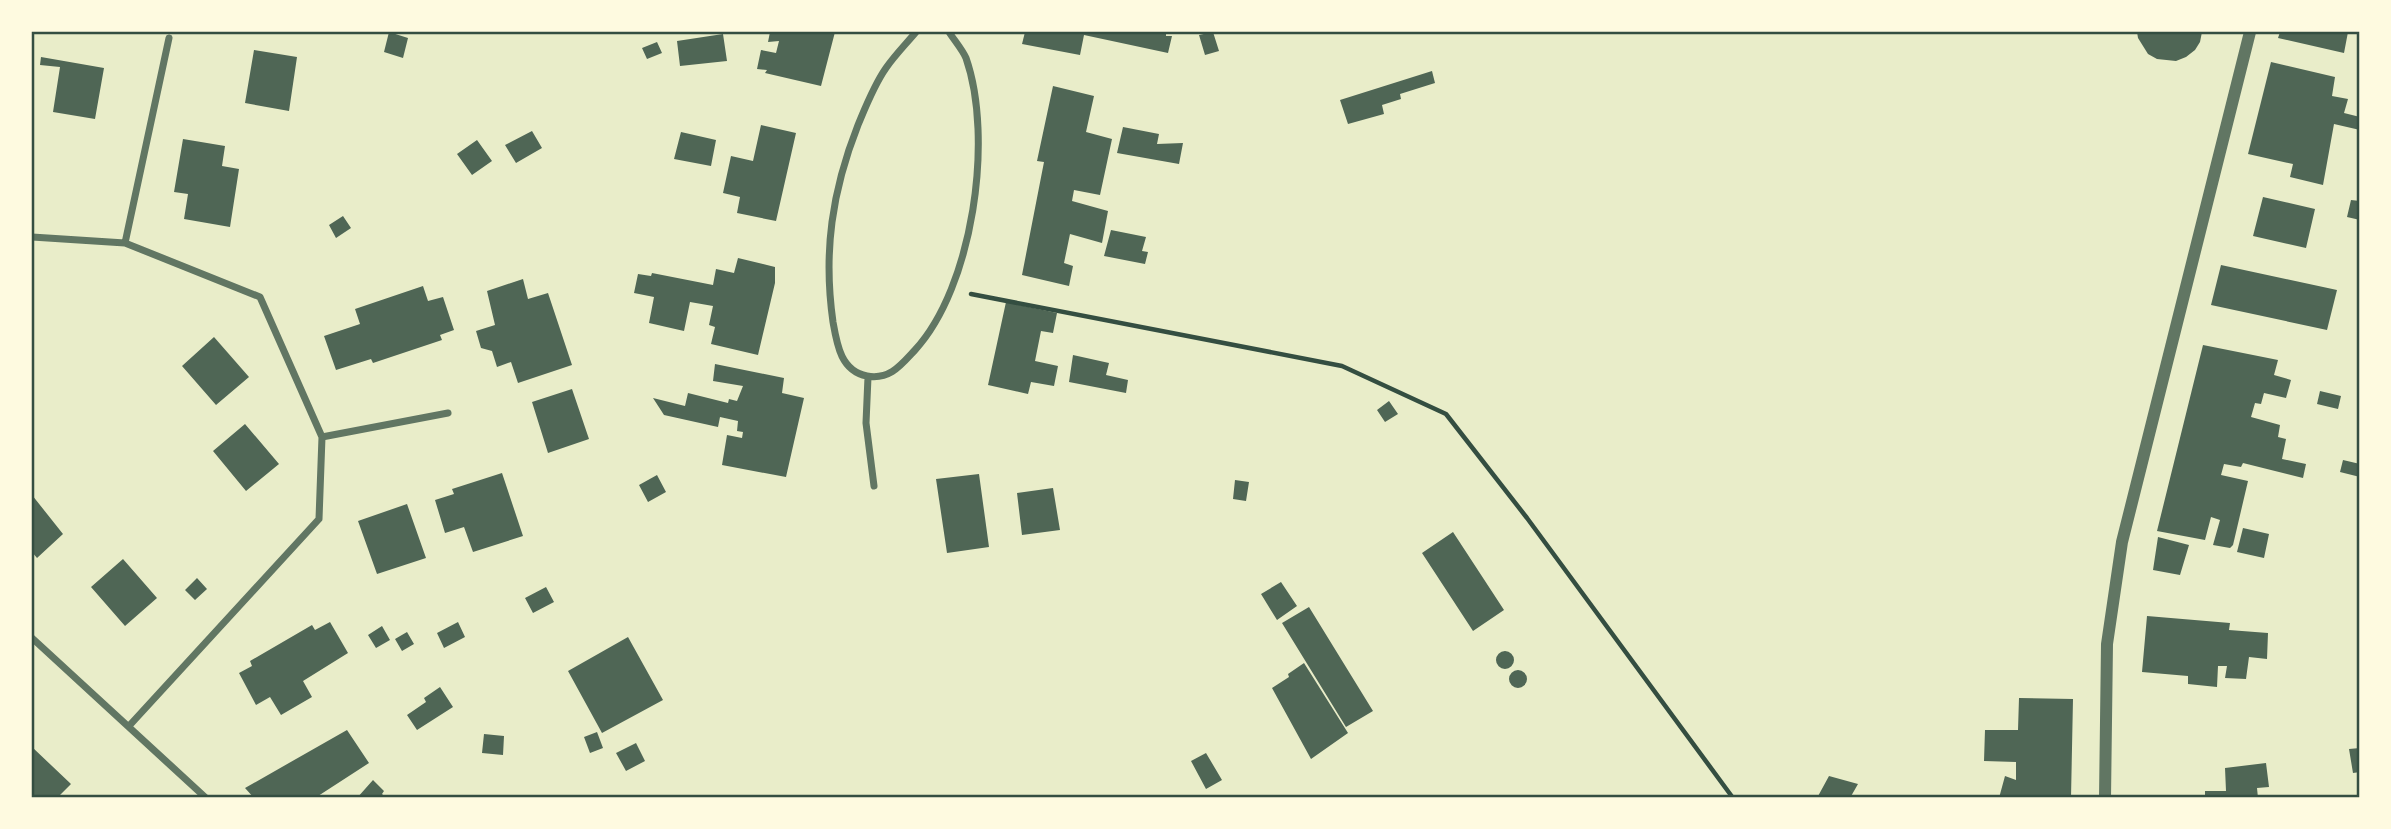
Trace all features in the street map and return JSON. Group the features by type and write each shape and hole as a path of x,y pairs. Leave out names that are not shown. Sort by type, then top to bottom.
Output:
{"street":[{"path":"916,32 885,69 867,103 845,160 831,226 830,282 836,340 850,370 868,377 894,373 926,339 949,292 973,220 977,185 975,96 965,56 949,32"},
{"path":"2105,797 2107,644 2122,542 2250,32"},
{"path":"125,243 169,38"},
{"path":"32,237 125,243 260,297 322,438 319,519 129,726"},
{"path":"868,377 866,423 874,486"},
{"path":"322,438 448,413"},
{"path":"32,638 206,797"}],"path":[{"path":"949,292 974,294 1342,366 1446,414 1527,518 1733,797"}],"building":[{"path":"389,32 408,38 403,58 384,52"},
{"path":"770,32 835,32 821,86 757,69 761,50 776,53 779,41 768,42"},
{"path":"1025,32 1166,32 1166,36 1172,36 1168,53 1084,35 1080,55 1022,44"},
{"path":"1213,32 1219,51 1205,55 1199,35"},
{"path":"2137,32 2202,32 2195,50 2176,61 2157,59 2148,54"},
{"path":"2280,32 2348,32 2344,53 2278,38"},
{"path":"723,34 727,61 680,66 677,41"},
{"path":"657,42 662,53 647,59 642,48"},
{"path":"254,50 297,57 289,111 245,103"},
{"path":"41,57 104,68 95,119 53,112 60,67 40,65"},
{"path":"2271,62 2335,77 2332,96 2348,99 2344,113 2360,117 2360,130 2334,124 2323,185 2290,177 2293,164 2248,154"},
{"path":"1432,71 1435,83 1400,94 1401,99 1382,105 1384,114 1348,124 1340,100"},
{"path":"1053,86 1094,96 1086,132 1112,139 1100,195 1074,190 1072,201 1108,211 1102,243 1070,234 1064,263 1073,266 1069,286 1022,275 1044,162 1037,161"},
{"path":"761,125 796,133 776,221 737,213 740,197 723,193 731,156 753,161"},
{"path":"1123,127 1159,134 1157,144 1183,143 1179,164 1117,153"},
{"path":"532,131 542,148 516,163 505,145"},
{"path":"681,132 716,140 711,166 674,159"},
{"path":"183,139 225,146 222,166 239,169 230,227 184,219 188,194 174,192"},
{"path":"477,140 492,161 472,175 457,154"},
{"path":"2263,197 2315,209 2306,248 2253,236"},
{"path":"2351,200 2360,201 2360,220 2347,217"},
{"path":"343,216 351,228 336,238 329,225"},
{"path":"1111,230 1146,237 1142,251 1148,252 1145,264 1104,256"},
{"path":"738,258 775,267 775,283 758,355 711,344 715,327 709,325 713,306 690,302 684,331 649,323 654,297 634,293 638,274 651,276 652,273 713,285 716,269 734,273"},
{"path":"2221,265 2337,290 2327,330 2211,305"},
{"path":"523,279 528,299 548,293 572,365 518,383 511,362 497,367 492,351 481,348 476,331 495,325 487,291"},
{"path":"423,286 428,301 443,297 454,330 440,335 442,340 373,363 371,359 336,370 324,336 360,324 355,309"},
{"path":"1006,302 1057,313 1053,333 1041,331 1035,361 1058,366 1054,386 1031,382 1028,394 988,385"},
{"path":"214,337 249,377 216,405 182,366"},
{"path":"2203,345 2278,360 2274,375 2291,380 2286,398 2264,393 2261,404 2255,403 2251,417 2280,425 2278,437 2286,439 2282,459 2306,464 2303,478 2243,463 2241,467 2224,464 2221,475 2248,481 2233,545 2230,548 2213,545 2220,520 2211,517 2205,540 2157,531"},
{"path":"1073,355 1109,363 1106,375 1128,380 1126,393 1069,382"},
{"path":"715,364 784,378 782,393 804,398 786,477 722,465 727,435 742,438 743,432 737,431 738,421 720,417 718,427 664,415 653,398 685,406 688,393 728,403 729,399 737,401 743,386 713,381"},
{"path":"572,389 589,439 548,453 532,402"},
{"path":"2320,391 2341,396 2338,409 2317,404"},
{"path":"1389,401 1398,414 1385,422 1377,410"},
{"path":"245,424 279,464 246,491 213,451"},
{"path":"2343,460 2360,464 2360,477 2340,472"},
{"path":"502,473 523,536 473,552 464,527 445,533 435,500 454,494 452,489"},
{"path":"979,474 989,547 947,553 936,479"},
{"path":"657,475 666,492 648,502 639,485"},
{"path":"1235,480 1249,482 1246,501 1233,499"},
{"path":"1053,488 1060,530 1022,535 1017,493"},
{"path":"32,495 63,534 37,558 32,552"},
{"path":"407,504 426,558 377,574 358,521"},
{"path":"2243,528 2269,534 2264,558 2237,552"},
{"path":"1453,532 1504,610 1473,631 1422,553"},
{"path":"2158,537 2189,545 2180,575 2153,570"},
{"path":"123,559 157,598 125,626 91,587"},
{"path":"197,578 207,589 195,600 185,590"},
{"path":"1281,582 1297,606 1277,620 1261,594"},
{"path":"546,587 554,602 533,613 525,598"},
{"path":"1309,607 1373,711 1346,727 1282,623"},
{"path":"2147,616 2230,623 2229,630 2268,633 2267,659 2249,657 2246,679 2225,678 2227,666 2218,666 2217,687 2188,684 2188,676 2142,672"},
{"path":"330,622 348,653 303,681 312,697 281,715 270,697 256,705 239,673 252,666 250,661 312,625 315,630"},
{"path":"458,622 465,637 444,648 437,633"},
{"path":"382,626 390,640 376,648 368,635"},
{"path":"407,632 414,644 402,651 395,639"},
{"path":"628,637 663,700 602,733 568,671"},
{"path":"1505,651 1511,654 1514,660 1511,666 1505,669 1499,666 1496,660 1499,654"},
{"path":"1304,663 1348,733 1311,759 1272,688"},
{"path":"1518,670 1524,673 1527,679 1524,685 1518,688 1512,685 1509,679 1512,673"},
{"path":"440,687 453,707 417,730 407,715 426,702 424,698"},
{"path":"2019,698 2073,699 2071,798 1999,798 2005,776 2016,780 2016,762 1984,761 1985,730 2018,730"},
{"path":"347,730 369,763 315,798 254,798 245,788"},
{"path":"597,732 603,748 590,753 584,737"},
{"path":"484,734 504,736 503,755 482,753"},
{"path":"636,743 645,761 626,771 616,753"},
{"path":"32,747 71,784 57,798 32,798"},
{"path":"2360,748 2360,772 2353,773 2349,749"},
{"path":"1206,753 1222,780 1206,789 1191,761"},
{"path":"2266,763 2269,787 2257,788 2258,798 2205,798 2205,791 2226,791 2225,768"},
{"path":"1829,776 1858,784 1850,798 1817,798"},
{"path":"373,780 384,791 382,794 386,798 357,798"}]}
